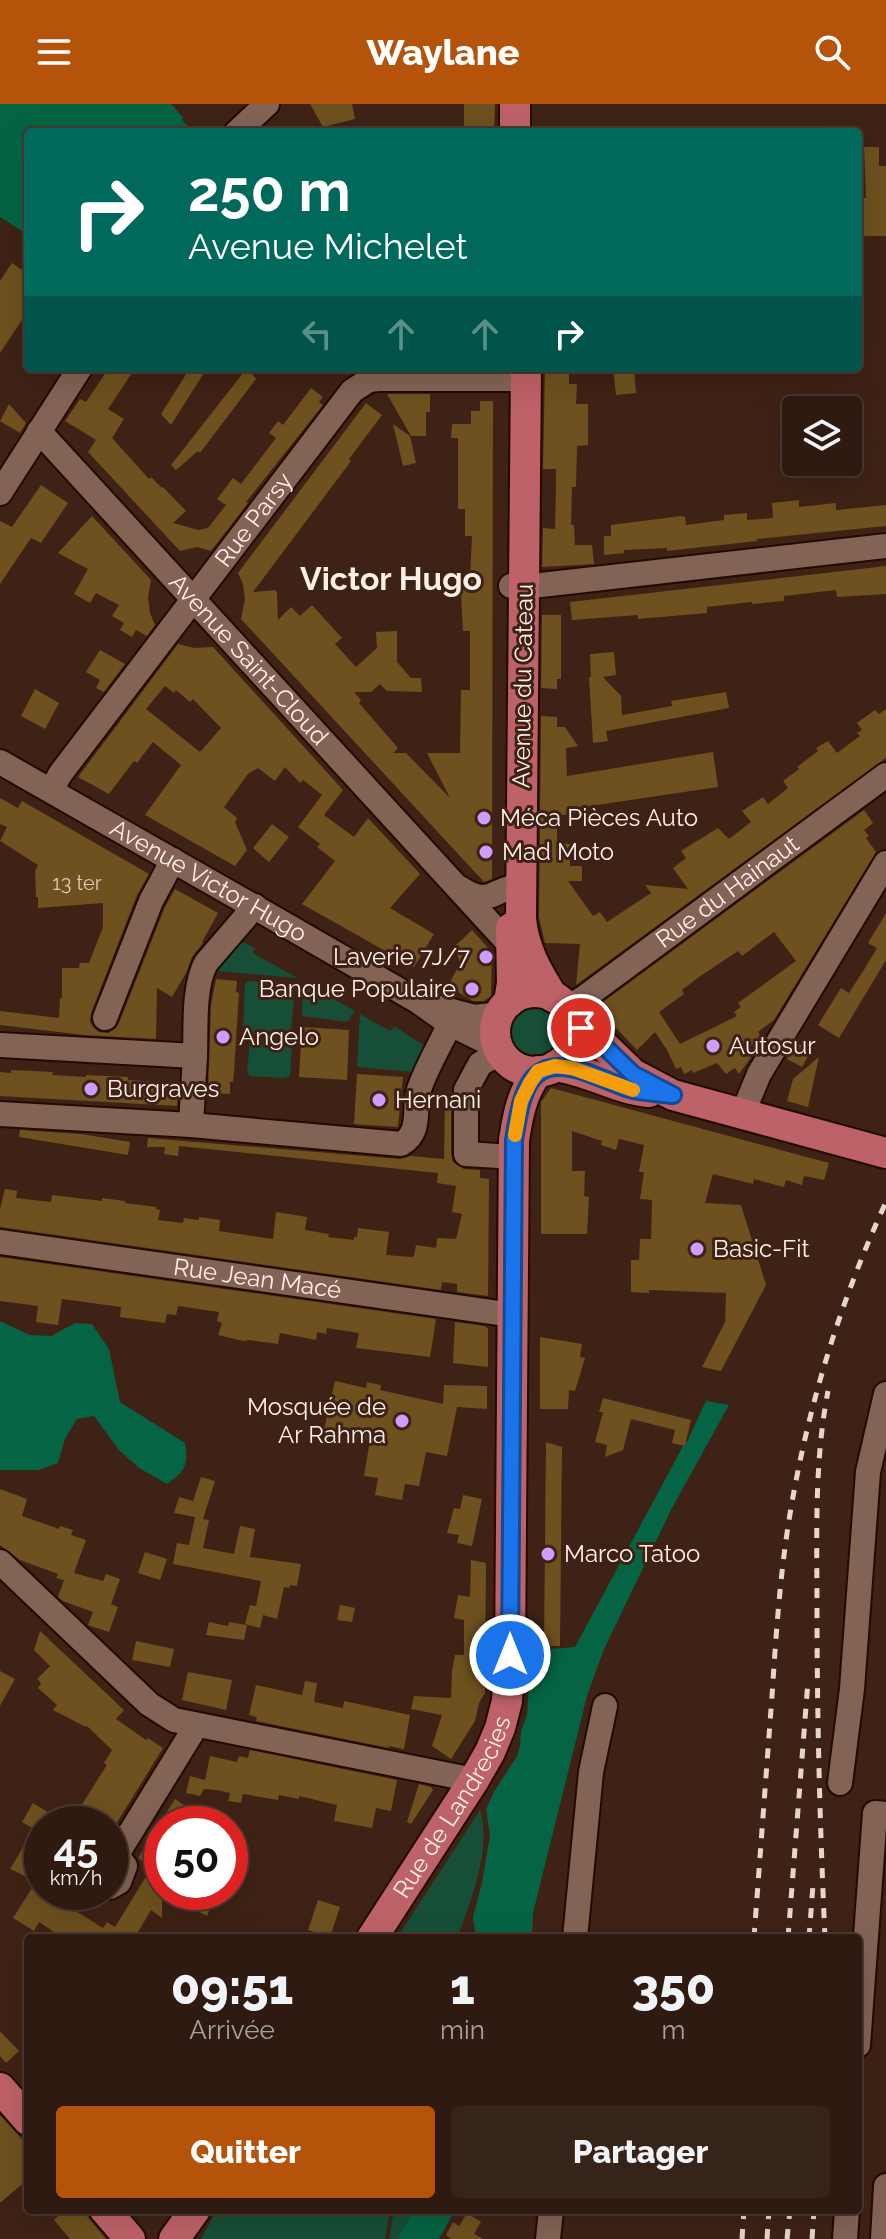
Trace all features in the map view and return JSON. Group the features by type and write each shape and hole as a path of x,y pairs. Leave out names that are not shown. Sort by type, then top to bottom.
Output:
{"main road":[{"path":"515,104 515,128"},
{"path":"528,128 529,104"},
{"name":"Avenue du Cateau","path":"504,1008 512,983 511,946 516,887 510,658 517,586 519,374"},
{"name":"Avenue du Cateau","path":"516,887 527,951 537,971 565,1008 633,1074 673,1095"},
{"path":"547,1069 567,1055 575,1036 565,1008 540,992 519,995 504,1008 496,1033 502,1052 517,1067 547,1069 581,1070 633,1090 673,1095 878,1151"},
{"name":"Rue de Landrecies","path":"502,1052 514,1148"},
{"name":"Rue de Landrecies","path":"375,1934 490,1752 500,1728 509,1684 514,1148 521,1101 530,1083 547,1069"},
{"path":"0,2088 24,2115"},
{"path":"108,2214 130,2239"},
{"path":"174,2239 193,2214"},
{"path":"185,2239 194,2214"}],"street":[{"path":"241,128 267,104"},
{"path":"0,493 77,372"},
{"name":"Rue Parsy","path":"51,790 365,374 378,379 519,374"},
{"name":"Avenue Saint-Cloud","path":"39,431 511,946"},
{"path":"517,586 886,546"},
{"name":"Avenue Victor Hugo","path":"0,762 255,906 502,1052"},
{"name":"Rue du Hainaut","path":"565,1008 585,997 886,775"},
{"path":"105,1018 151,901 173,860"},
{"path":"744,1115 759,1074 886,863"},
{"path":"457,886 482,897 516,887"},
{"path":"191,1125 198,986 202,971 255,906"},
{"name":"Avenue Victor Hugo","path":"416,1000 468,1016 482,1017 504,1008"},
{"path":"0,1114 191,1125 396,1144 406,1142 415,1130 418,1092 450,1024"},
{"path":"0,1045 195,1056"},
{"path":"502,1052 480,1064 466,1090 466,1154 514,1148"},
{"name":"Rue Jean Macé","path":"0,1242 513,1315"},
{"path":"840,1783 852,1689 867,1483 886,1394"},
{"path":"0,1562 149,1704 174,1720 474,1780"},
{"path":"575,1934 591,1772 605,1706"},
{"path":"128,1832 196,1726"},
{"path":"862,1990 875,1813 886,1814"},
{"path":"883,2239 886,2186"},
{"path":"548,2239 551,2214"},
{"path":"845,2239 847,2214"}],"green space":[{"path":"0,104 171,104 189,128 24,128 24,232 0,217"},
{"path":"243,942 255,948 253,953 297,978 216,971"},
{"path":"249,981 292,983 295,987 291,1031 287,1035 246,1033 243,1029 245,984"},
{"path":"303,981 355,1011 347,1022 302,1016"},
{"path":"535,1007 552,1014 559,1031 552,1048 535,1055 518,1048 511,1031 518,1014"},
{"path":"360,1014 390,1031 394,1026 425,1046 412,1072 357,1067"},
{"path":"250,1041 287,1041 292,1045 290,1076 251,1076 247,1073"},
{"path":"0,1321 30,1335 51,1336 75,1323 92,1324 109,1349 120,1402 185,1443 186,1462 182,1471 167,1484 139,1468 119,1450 94,1416 77,1419 65,1439 58,1463 39,1470 0,1470"},
{"path":"706,1401 729,1405 672,1508 604,1649 587,1696 533,1913 532,1934 475,1934 473,1917 490,1835 486,1809 517,1756 527,1715 534,1650 575,1647 685,1446"},
{"path":"480,1810 482,1857 458,1934 400,1934"},
{"path":"215,2214 389,2214 385,2239 201,2239"},
{"path":"393,2214 412,2214 397,2239 389,2239"},
{"path":"412,2214 453,2214 439,2239 397,2239"}],"building":[{"path":"310,104 352,104 355,119 323,127"},
{"path":"464,104 495,104 494,128 464,128"},
{"path":"864,147 879,147 879,166 886,166 886,236 862,236 862,198 866,198"},
{"path":"12,263 24,271 24,317 0,353 0,281"},
{"path":"106,372 132,372 108,409 124,419 112,438 149,479 151,477 163,487 186,511 173,523 199,530 208,528 226,505 217,499 233,478 241,484 276,438 269,433 278,421 283,425 311,388 323,397 319,402 323,405 211,551 197,547 180,551 88,452 96,440 65,421 80,399 86,402"},
{"path":"187,372 204,372 171,425 161,414"},
{"path":"244,372 250,372 256,379 200,453 198,451 176,470 171,465"},
{"path":"545,372 569,372 569,384 577,384 576,404 588,404 588,445 577,446 571,525 574,525 575,545 592,545 594,564 542,567 543,528 555,529 556,487 556,469 543,469"},
{"path":"613,372 634,372 636,393 616,395"},
{"path":"387,394 430,394 426,436 411,436"},
{"path":"480,401 493,401 492,879 484,882 241,619 245,599 238,573 366,403 382,415 253,592 277,592 278,620 291,607 300,616 312,605 342,638 335,644 356,667 377,648 376,632 397,631 397,662 411,678 421,678 422,692 387,691 380,684 371,692 354,692 361,700 359,703 398,748 393,753 406,753 450,798 427,753 460,753 461,690 470,690 470,631 463,631 460,578 470,578 472,536 465,536 465,509 458,509 458,438 451,438 452,424 471,424 471,411 480,411"},
{"path":"9,404 26,423 20,433 0,421"},
{"path":"393,424 410,436 416,463 403,466"},
{"path":"41,485 68,503 41,543 31,538 0,584 0,521 12,527"},
{"path":"799,500 799,507 836,503 836,510 886,505 886,526 667,551 667,548 624,550 624,553 604,555 604,536 611,536 611,525 681,516 685,517 686,525 724,520 724,515 747,513 747,520 773,518 772,503"},
{"path":"92,516 151,580 148,597 155,625 147,636 136,630 132,637 120,630 124,623 112,616 119,605 96,593 90,603 74,594 88,569 58,553"},
{"path":"886,566 886,594 837,597 836,590 784,596 784,601 707,607 707,613 638,619 638,615 572,620 570,602"},
{"path":"542,615 561,615 561,679 557,679 557,689 541,688"},
{"path":"178,644 194,648 213,647 343,790 324,815 354,837 368,818 420,874 390,908 434,934 414,967 302,904 335,861 298,827 322,795 303,780 300,783 285,767 275,781 258,768 248,774 224,807 237,818 235,822 247,850 235,866 145,815 181,765 153,742 109,794 78,777","holes":["165,686 174,693 176,690 190,702 193,699 221,728 200,752 146,709"]},
{"path":"100,650 125,664 104,692 96,688 100,680 86,672"},
{"path":"614,652 616,675 603,677 621,696 622,715 672,706 671,701 726,692 729,708 606,731 608,741 593,743 590,654"},
{"path":"35,689 59,703 45,729 21,716"},
{"path":"886,709 886,758 576,985 580,944 545,943 539,918 541,716 557,717 557,727 565,727 578,746 566,748 567,776 713,752 718,787 570,809 570,814 557,816 557,843 570,844 570,866 582,866 582,881 568,881 593,916 600,912 607,922 651,893 645,885 688,889 673,868 686,858 681,851 718,828 729,839 751,822 742,811 763,797 768,804 788,788 783,781 818,751 816,748 828,741 837,753 860,736 857,733 862,730 857,723 875,710 879,714"},
{"path":"0,798 18,808 22,801 149,874 137,895 91,1013 90,1021 99,1032 108,1033 119,1023 175,889 218,913 172,997 157,988 156,1039 84,1035 0,1025 0,1011 59,1018 62,968 79,968 80,963 89,963 103,927 103,903 38,908 35,871 38,865 0,841 7,827 0,824"},
{"path":"864,810 873,823 864,830 869,836 866,838 876,852 774,1020 758,1032 762,1037 747,1049 752,1056 739,1074 735,1068 726,1074 717,1063 684,1074 681,1067 676,1069 655,1032 637,1050 598,1009 599,1005","holes":["774,932 796,961 738,1003 741,1007 734,1012 737,1016 680,1044 659,1012 684,994 682,990 699,977 738,951 742,956"]},
{"path":"272,824 289,837 269,862 253,848"},
{"path":"886,913 886,960 839,1038 818,1025 841,988 849,993 865,968 877,948 868,943"},
{"path":"472,930 492,952 491,996 484,1001 473,1001 448,986 460,963 455,946"},
{"name":"Angelo","path":"216,979 237,981 236,992 239,993 230,1094 208,1093 211,1005"},
{"path":"302,1027 349,1030 347,1080 299,1077"},
{"path":"797,1043 811,1051 802,1067 787,1059"},
{"path":"819,1057 808,1107 787,1101 793,1079"},
{"name":"Burgraves","path":"11,1070 178,1083 177,1106 0,1096 0,1072 11,1073"},
{"name":"Hernani","path":"357,1074 403,1077 398,1127 354,1124"},
{"path":"551,1088 829,1163 824,1180 804,1176 802,1185 786,1180 784,1187 754,1179 753,1184 713,1174 705,1203 741,1205 766,1285 721,1371 702,1367 725,1322 726,1293 631,1292 631,1260 639,1260 640,1239 651,1239 652,1200 640,1199 644,1172 639,1172 644,1145 619,1139 616,1150 601,1145 602,1141 572,1131 572,1171 585,1171 584,1196 589,1197 587,1234 541,1234 541,1102"},
{"path":"445,1100 451,1101 453,1162 464,1169 480,1170 480,1178 489,1179 488,1296 457,1292 457,1284 442,1282 441,1290 0,1227 5,1189 17,1191 16,1198 51,1202 52,1195 125,1201 156,1207 160,1210 158,1220 183,1223 184,1218 199,1220 199,1217 220,1220 219,1231 273,1239 276,1212 307,1217 305,1230 329,1234 328,1237 354,1240 358,1228 389,1232 386,1255 412,1257 416,1245 436,1248 437,1238 456,1239 462,1214 452,1212 456,1186 437,1183 438,1173 179,1146 178,1156 164,1154 165,1147 147,1147 148,1138 400,1159 410,1156 444,1159"},
{"path":"20,1130 81,1134 130,1142 128,1155 19,1137"},
{"path":"0,1257 436,1319 430,1357 356,1348 359,1333 327,1328 326,1334 317,1332 316,1340 280,1333 278,1344 243,1341 218,1335 222,1323 217,1321 219,1312 178,1306 176,1315 167,1314 165,1323 120,1317 121,1307 62,1299 58,1325 36,1322 38,1306 0,1301"},
{"path":"455,1322 488,1329 488,1367 453,1363"},
{"path":"540,1337 582,1344 580,1357 585,1358 575,1391 569,1390 568,1409 540,1409"},
{"path":"335,1381 366,1388 367,1382 381,1385 380,1390 443,1404 444,1385 487,1386 487,1409 457,1407 447,1456 426,1452 419,1486 405,1484 402,1500 375,1495 378,1478 364,1476 370,1440 324,1430"},
{"path":"603,1398 691,1420 685,1446 672,1443 675,1430 631,1419 623,1450 605,1457 607,1445 595,1442 603,1412 599,1412"},
{"path":"546,1442 562,1447 560,1646 544,1646"},
{"path":"201,1477 215,1481 203,1519 209,1520 203,1548 234,1554 240,1526 255,1529 250,1557 301,1564 297,1586 284,1587 277,1619 263,1615 260,1628 245,1624 250,1605 256,1606 261,1581 173,1564 177,1543 189,1545 195,1517 174,1513 179,1497 193,1501"},
{"path":"0,1489 27,1499 22,1516 59,1529 60,1526 73,1530 71,1535 86,1540 74,1573 103,1581 106,1574 120,1579 111,1604 118,1607 109,1632 88,1625 93,1612 58,1597 64,1580 56,1578 58,1574 20,1560 0,1545"},
{"path":"463,1495 482,1499 472,1546 457,1543 459,1535 447,1533 454,1508 460,1509"},
{"path":"145,1552 167,1559 160,1580 138,1573"},
{"path":"471,1560 486,1563 485,1693 475,1721 451,1759 432,1746 442,1715 411,1709 414,1696 451,1698 455,1655 464,1655 464,1620 454,1618 458,1595 470,1597"},
{"path":"340,1605 355,1608 352,1622 337,1620"},
{"path":"209,1622 228,1626 229,1622 247,1625 244,1640 206,1635"},
{"path":"40,1631 124,1710 116,1719 163,1748 127,1806 81,1806 107,1765 104,1763 112,1750 87,1726 53,1710 57,1705 38,1688 41,1683 37,1679 50,1666 34,1650"},
{"path":"136,1641 174,1649 170,1667 132,1660"},
{"path":"0,1671 15,1679 0,1706"},
{"path":"188,1672 232,1680 226,1710 182,1700"},
{"path":"305,1681 317,1683 314,1702 343,1708 344,1701 410,1715 404,1749 256,1721 257,1717 249,1715 256,1685 302,1695"},
{"path":"250,1750 397,1780 391,1811 376,1808 372,1828 334,1821 337,1805 299,1796 299,1799 279,1795 278,1800 243,1794 241,1803 228,1801 230,1793 216,1790 204,1789 200,1796 186,1793 190,1776 205,1780 210,1756 237,1762 239,1756 248,1758"},
{"path":"419,1784 433,1790 411,1824 407,1822"},
{"path":"175,1799 185,1806 171,1806"},
{"path":"24,1846 24,1876 10,1869"},
{"path":"144,1848 144,1862 138,1858"},
{"path":"144,1880 144,1910 151,1910 137,1934 57,1934 39,1922 34,1931 13,1918 24,1901 24,1910 74,1910 103,1928 107,1922 115,1927"},
{"path":"318,1900 340,1907 331,1934 308,1930"},
{"path":"151,1910 162,1910 162,1918"},
{"path":"195,1910 209,1910 207,1916"},
{"path":"0,2031 19,2051 6,2063 0,2056"},
{"path":"0,2115 24,2142 24,2182 0,2203"},
{"path":"56,2214 85,2214 106,2239 70,2239 54,2220 58,2216"},
{"path":"469,2214 481,2222 474,2234 483,2239 451,2239 446,2235 453,2222 459,2226"}],"railway":[{"path":"754,1934 779,1605 797,1474 816,1394 840,1316 886,1202"},
{"path":"825,1934 818,1733 817,1527 820,1445 828,1391"},
{"path":"788,1934 808,1681"},
{"path":"809,1934 813,1885"},
{"path":"742,2239 744,2214"},
{"path":"767,2239 769,2214"},
{"path":"787,2239 790,2214"},
{"path":"812,2239 814,2214"}],"slow traffic":[{"path":"515,1135 521,1101 538,1071 555,1066 572,1068 633,1090"}],"place":[{"name":"Méca Pièces Auto","path":"484,818"},
{"name":"Mad Moto","path":"486,852"},
{"name":"Laverie 7J/7","path":"486,957"},
{"name":"Banque Populaire","path":"472,989"},
{"name":"Angelo","path":"223,1037"},
{"name":"Autosur","path":"713,1046"},
{"name":"Burgraves","path":"91,1089"},
{"name":"Hernani","path":"379,1100"},
{"name":"Basic-Fit","path":"697,1249"},
{"name":"Mosquée de Ar Rahma","path":"402,1421"},
{"name":"Marco Tatoo","path":"548,1554"}],"district":[{"name":"Victor Hugo","path":"391,579"}],"route":[{"path":"510,1655 514,1140 520,1107 538,1071 555,1066 581,1070 633,1090 673,1095 633,1074 581,1028"}]}
